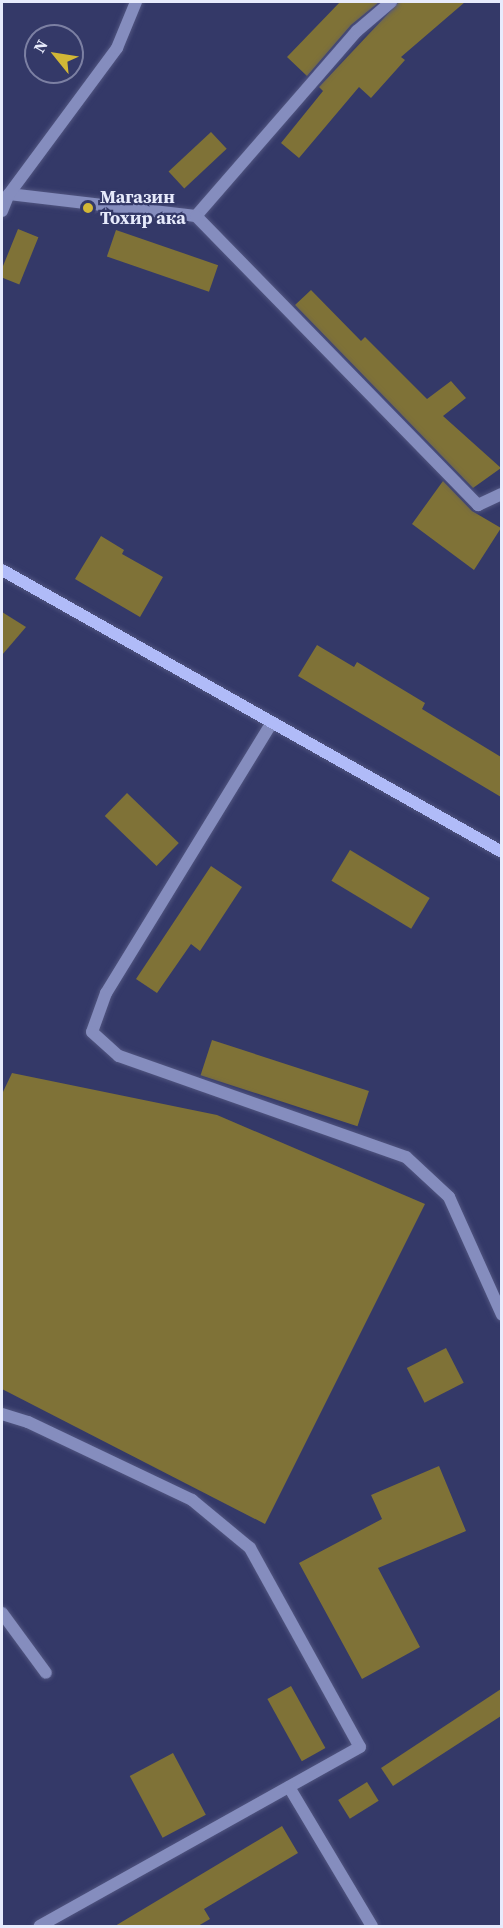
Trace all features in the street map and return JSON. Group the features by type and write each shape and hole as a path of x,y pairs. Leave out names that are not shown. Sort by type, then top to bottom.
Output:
{"main road":[{"path":"2,570 270,724 501,852"}],"street":[{"path":"2,212 9,194 117,48 136,2"},
{"path":"196,216 357,31 391,2"},
{"path":"9,194 196,216 478,505 501,494"},
{"path":"270,724 106,993 92,1032 119,1056 406,1157 449,1197 501,1315"},
{"path":"2,1414 28,1422 192,1500 250,1548 360,1747 40,1926"},
{"path":"2,1613 46,1673"},
{"path":"289,1787 372,1926"}],"building":[{"path":"340,2 379,2 351,25 307,76 287,57"},
{"path":"399,2 465,2 401,57 405,60 371,98 359,87 299,158 281,143 323,91 319,87"},
{"path":"211,132 227,149 184,188 169,172"},
{"path":"18,229 38,237 19,285 2,278 2,269"},
{"path":"116,230 218,265 209,292 107,256"},
{"path":"311,290 361,341 365,337 427,399 451,381 466,398 443,416 501,468 473,488 295,305"},
{"path":"443,481 472,511 501,528 474,570 412,524"},
{"path":"101,536 124,550 122,554 163,577 140,617 75,579"},
{"path":"2,612 26,627 2,655"},
{"path":"317,645 354,667 357,662 425,703 422,709 501,757 501,797 298,676"},
{"path":"127,793 179,843 157,866 105,816"},
{"path":"350,850 430,898 411,929 331,881"},
{"path":"211,866 242,887 200,951 191,944 157,993 136,979"},
{"path":"212,1040 369,1091 357,1126 201,1075"},
{"path":"12,1073 217,1115 425,1204 265,1524 2,1389 2,1094"},
{"path":"446,1348 464,1383 425,1403 407,1368"},
{"path":"439,1466 466,1531 378,1568 420,1647 362,1679 299,1563 382,1519 371,1495"},
{"path":"291,1686 325,1748 302,1761 267,1699"},
{"path":"501,1689 501,1716 393,1786 381,1768"},
{"path":"173,1753 206,1815 163,1838 130,1776"},
{"path":"367,1782 379,1801 350,1819 338,1800"},
{"path":"282,1826 298,1853 204,1909 210,1919 198,1926 115,1926"}],"place":[{"name":"Магазин Тохир ака","path":"88,208"}]}
